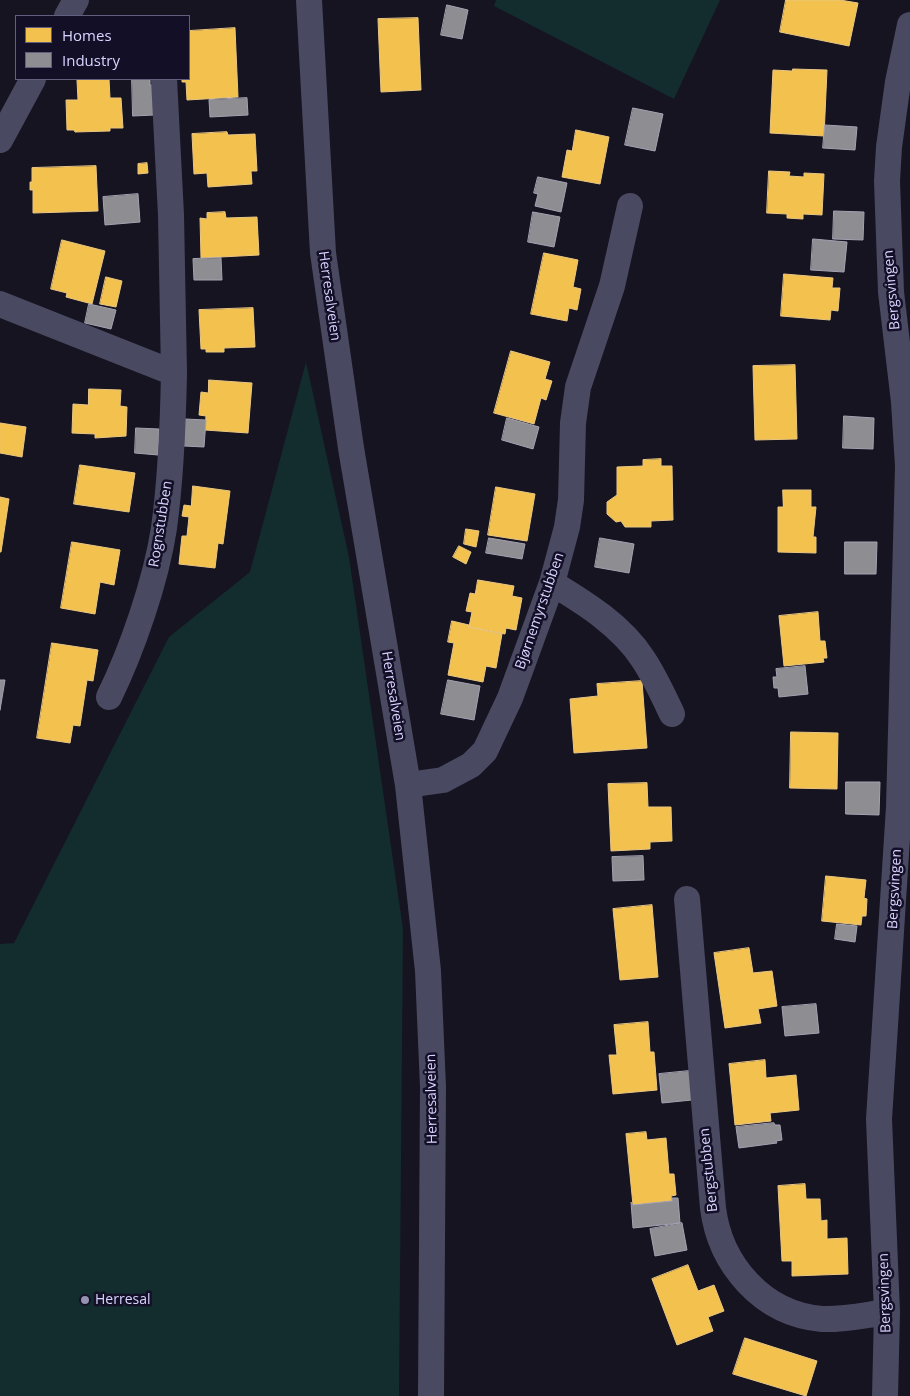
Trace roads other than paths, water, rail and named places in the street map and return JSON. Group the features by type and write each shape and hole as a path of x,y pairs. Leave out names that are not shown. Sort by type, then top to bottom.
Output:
{"street":[{"path":"68,15 76,0"},
{"name":"Herresalveien","path":"308,0 322,253 353,457 408,785 415,833 428,971 432,1049 431,1396"},
{"name":"Bergsvingen","path":"885,1396 887,1312 879,1119 901,931 900,807 906,677 908,466 904,402 891,292 887,220 889,147 898,82 910,25"},
{"path":"0,140 32,80"},
{"name":"Rognstubben","path":"108,698 125,663 154,570 163,530 170,464 174,373 164,80"},
{"name":"Bjørnemyrstubben","path":"408,785 450,776 470,765 485,751 510,698 552,584 571,500 573,422 578,387 612,286 630,206"},
{"path":"0,304 61,330 174,373"},
{"path":"552,584 584,602 622,633 642,658 672,714"},
{"name":"Bergstubben","path":"687,899 712,1208 716,1230 730,1261 757,1291 785,1310 822,1319 887,1312"}],"place":[{"name":"Herresal","path":"85,1300"}]}
